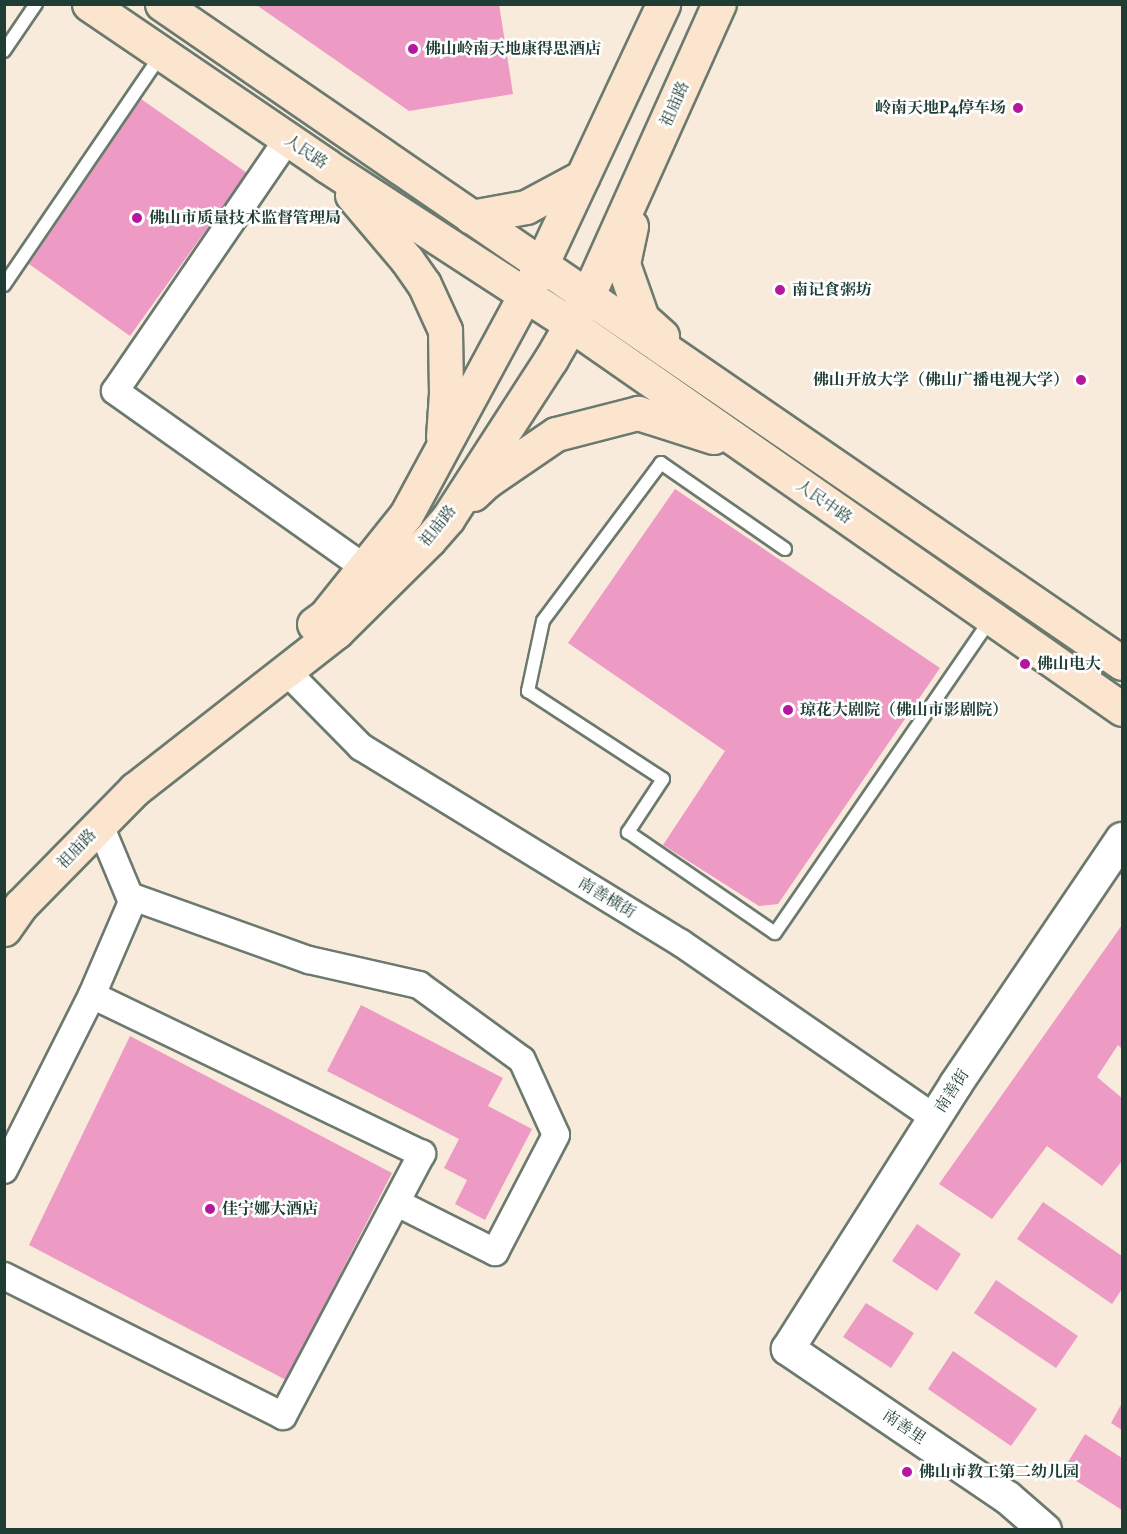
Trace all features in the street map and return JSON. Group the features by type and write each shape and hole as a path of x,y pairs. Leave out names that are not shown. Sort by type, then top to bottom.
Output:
{"main road":[{"name":"人民路","path":"88,4 287,140 526,295"},
{"path":"162,4 1122,663"},
{"name":"祖庙路","path":"4,897 119,777 325,616 406,515 526,295 663,4"},
{"name":"祖庙路","path":"4,930 21,905 135,789 336,632 429,540 448,518 551,359 588,295 719,4"},
{"path":"660,139 635,204 623,264 642,318 717,386"},
{"path":"327,166 407,260 424,284 445,330 446,393 442,448"},
{"path":"471,217 526,207 582,177"},
{"name":"人民中路","path":"526,295 1122,709"},
{"path":"448,518 487,481 556,434 638,413 748,448"}],"street":[{"path":"287,140 115,391 364,567"},
{"name":"南善横街","path":"286,671 361,747 681,943 935,1118"},
{"path":"4,1170 92,995 132,902 99,825"},
{"name":"南善街","path":"788,1349 935,1118 1067,917 1122,839"},
{"path":"130,896 309,960 419,985 522,1060 556,1135 495,1252 397,1203"},
{"path":"4,1276 283,1416 422,1154 92,995"},
{"name":"南善里","path":"788,1349 1008,1498 1045,1530"}],"lane":[{"path":"4,51 36,4"},
{"path":"4,285 162,54"},
{"path":"785,549 661,463 543,621 528,691 663,779 628,832 775,933 992,618"}],"building":[{"name":"佛山岭南天地康得思酒店","path":"255,4 499,4 513,94 409,111"},
{"name":"佛山市质量技术监督管理局","path":"141,99 247,173 130,336 29,264"},
{"name":"琼花大剧院（佛山市影剧院）","path":"675,489 940,668 778,904 759,906 663,845 725,751 568,643"},
{"path":"1122,925 1122,1049 1118,1045 1097,1077 1122,1098 1122,1161 1102,1186 1047,1146 992,1219 939,1184"},
{"path":"361,1005 503,1078 488,1106 532,1129 485,1220 455,1204 467,1180 444,1168 459,1139 327,1071"},
{"name":"佳宁娜大酒店","path":"130,1036 392,1173 286,1380 29,1245"},
{"path":"1043,1202 1122,1256 1122,1289 1112,1304 1017,1239"},
{"path":"917,1224 961,1254 937,1291 892,1261"},
{"path":"996,1280 1078,1336 1056,1368 974,1313"},
{"path":"866,1303 914,1333 891,1368 843,1337"},
{"path":"953,1351 1037,1409 1011,1446 928,1389"},
{"path":"1122,1403 1122,1430 1111,1423"},
{"path":"1085,1434 1122,1458 1122,1510 1062,1472"}],"place":[{"name":"佛山岭南天地康得思酒店","path":"413,49"},
{"name":"岭南天地P4停车场","path":"1018,108"},
{"name":"佛山市质量技术监督管理局","path":"137,218"},
{"name":"南记食粥坊","path":"780,290"},
{"name":"佛山开放大学（佛山广播电视大学）","path":"1081,380"},
{"name":"佛山电大","path":"1025,664"},
{"name":"琼花大剧院（佛山市影剧院）","path":"788,710"},
{"name":"佳宁娜大酒店","path":"210,1209"},
{"name":"佛山市教工第二幼儿园","path":"907,1472"}]}
